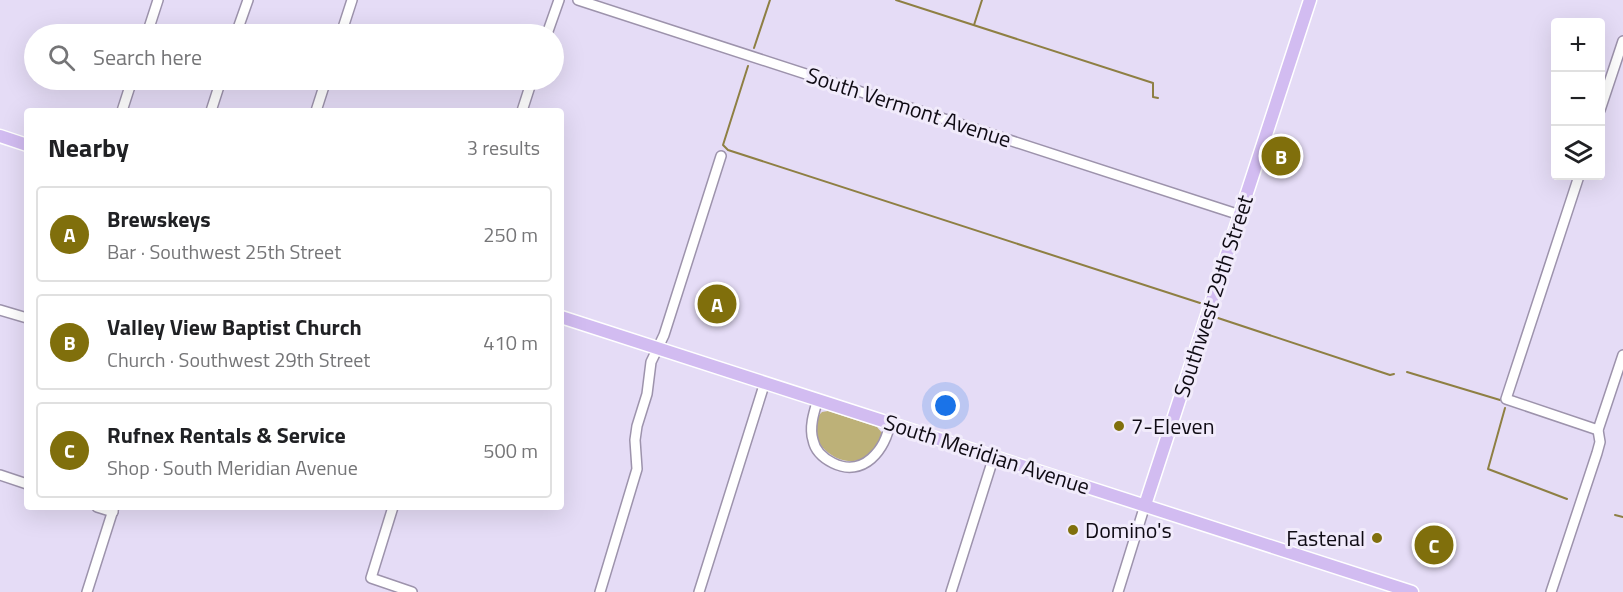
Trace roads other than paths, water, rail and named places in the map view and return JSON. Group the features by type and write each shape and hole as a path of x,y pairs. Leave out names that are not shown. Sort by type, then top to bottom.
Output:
{"main road":[{"name":"Southwest 29th Street","path":"1145,505 1310,0"},
{"path":"0,136 24,144"},
{"name":"South Meridian Avenue","path":"564,318 1412,592"}],"street":[{"path":"150,24 158,0"},
{"path":"240,24 248,0"},
{"path":"344,24 352,0"},
{"path":"551,24 559,0"},
{"name":"South Vermont Avenue","path":"578,0 1240,215"},
{"path":"1605,95 1623,41"},
{"path":"123,108 129,90"},
{"path":"212,108 218,90"},
{"path":"317,108 323,90"},
{"path":"523,108 529,90"},
{"path":"600,592 637,469 635,440 647,394 651,362 658,348 721,156"},
{"path":"1578,180 1506,399 1599,430"},
{"path":"0,310 24,317"},
{"path":"1551,592 1597,453 1600,442 1599,430 1623,354"},
{"path":"699,592 765,382"},
{"path":"818,399 813,419 812,438 816,450 828,460 842,467 862,466 876,455 886,438 890,422"},
{"path":"951,592 994,456"},
{"path":"0,475 24,483"},
{"name":"Southwest 29th Street","path":"1118,592 1145,505"},
{"path":"87,592 114,510"},
{"path":"392,510 371,578 412,592"}],"waterway":[{"path":"754,48 770,0"},
{"path":"896,0 1153,83 1153,97 1158,98"},
{"path":"974,25 982,0"},
{"path":"748,66 723,145 728,150 1200,303"},
{"path":"1218,318 1390,375 1394,374"},
{"path":"1407,372 1500,400"},
{"path":"1505,408 1488,469 1567,499"},
{"path":"1615,515 1623,517"}],"place":[{"name":"Valley View Baptist Church","path":"1281,156"},
{"name":"Brewskeys","path":"717,304"},
{"name":"7-Eleven","path":"1119,426"},
{"name":"Domino's","path":"1073,530"},
{"name":"Fastenal","path":"1377,538"},
{"name":"Rufnex Rentals & Service","path":"1434,545"}]}
